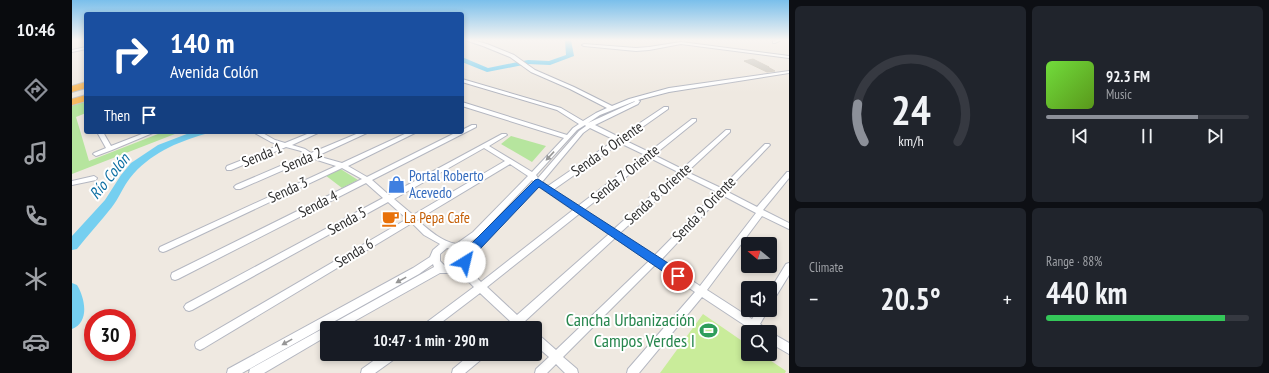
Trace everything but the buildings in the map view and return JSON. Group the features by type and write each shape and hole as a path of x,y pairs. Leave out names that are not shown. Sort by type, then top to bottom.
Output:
{"highway":[{"path":"72,89 84,86"}],"street":[{"path":"514,57 533,71 572,88 611,108"},
{"path":"260,134 273,141 303,150 311,156 341,165 367,180 427,233 446,245 457,246 476,234 582,123 611,108 640,97 669,90 789,72"},
{"path":"464,81 559,109 582,123 590,125 789,226"},
{"path":"345,321 439,269 450,270 460,268 465,260 538,182 581,132 590,125 636,103 640,97"},
{"path":"464,105 568,137"},
{"name":"Senda 6 Oriente","path":"548,190 666,108"},
{"name":"Senda 7 Oriente","path":"435,321 579,211 648,154 694,120"},
{"name":"Senda 4","path":"464,131 474,126"},
{"name":"Senda 8 Oriente","path":"522,321 728,131"},
{"path":"101,134 110,148"},
{"path":"96,154 142,134"},
{"name":"Senda 1","path":"229,168 312,134"},
{"name":"Senda 2","path":"238,187 361,134"},
{"name":"Senda 3","path":"163,249 410,134"},
{"name":"Senda 4","path":"175,276 458,134"},
{"name":"Senda 5","path":"189,307 504,136"},
{"name":"Senda 9 Oriente","path":"540,373 655,260 766,145"},
{"path":"485,146 532,175 548,190 751,325"},
{"name":"Senda 6","path":"200,345 509,162"},
{"path":"632,373 701,292 789,174"},
{"path":"72,183 94,178"},
{"path":"427,233 432,243 434,256 440,268 450,270 472,279 512,321"},
{"path":"232,373 416,272 434,256 437,249 446,245"},
{"path":"457,246 463,252 472,279"},
{"path":"777,287 789,267"},
{"path":"254,373 320,335"},
{"path":"777,341 789,349"},
{"path":"542,345 572,373"},
{"path":"366,373 382,361"},
{"path":"457,373 471,361"}],"green space":[{"path":"84,101 84,114 76,117 89,161 158,134 175,134 72,174 72,104"},
{"path":"511,136 546,146 532,162 501,144"},
{"path":"339,168 358,180 342,188 325,175"},
{"name":"Cancha Urbanización Campos Verdes I","path":"703,314 741,340 741,361 771,361 786,371 785,373 660,373"}],"waterway":[{"name":"Río Colón","path":"464,60 487,70 528,62 550,63 566,57"},
{"name":"Río Colón","path":"72,245 109,203 125,177 143,158 171,142 196,134"},
{"name":"Río Colón","path":"72,289 76,296 76,318 72,322"}],"place":[{"name":"Portal Roberto Acevedo","path":"396,185"},
{"name":"La Pepa Cafe","path":"391,218"},
{"name":"Cancha Urbanización Campos Verdes I","path":"708,330"}],"route":[{"path":"465,262 465,259 476,246 538,182 579,211 678,276"}]}
